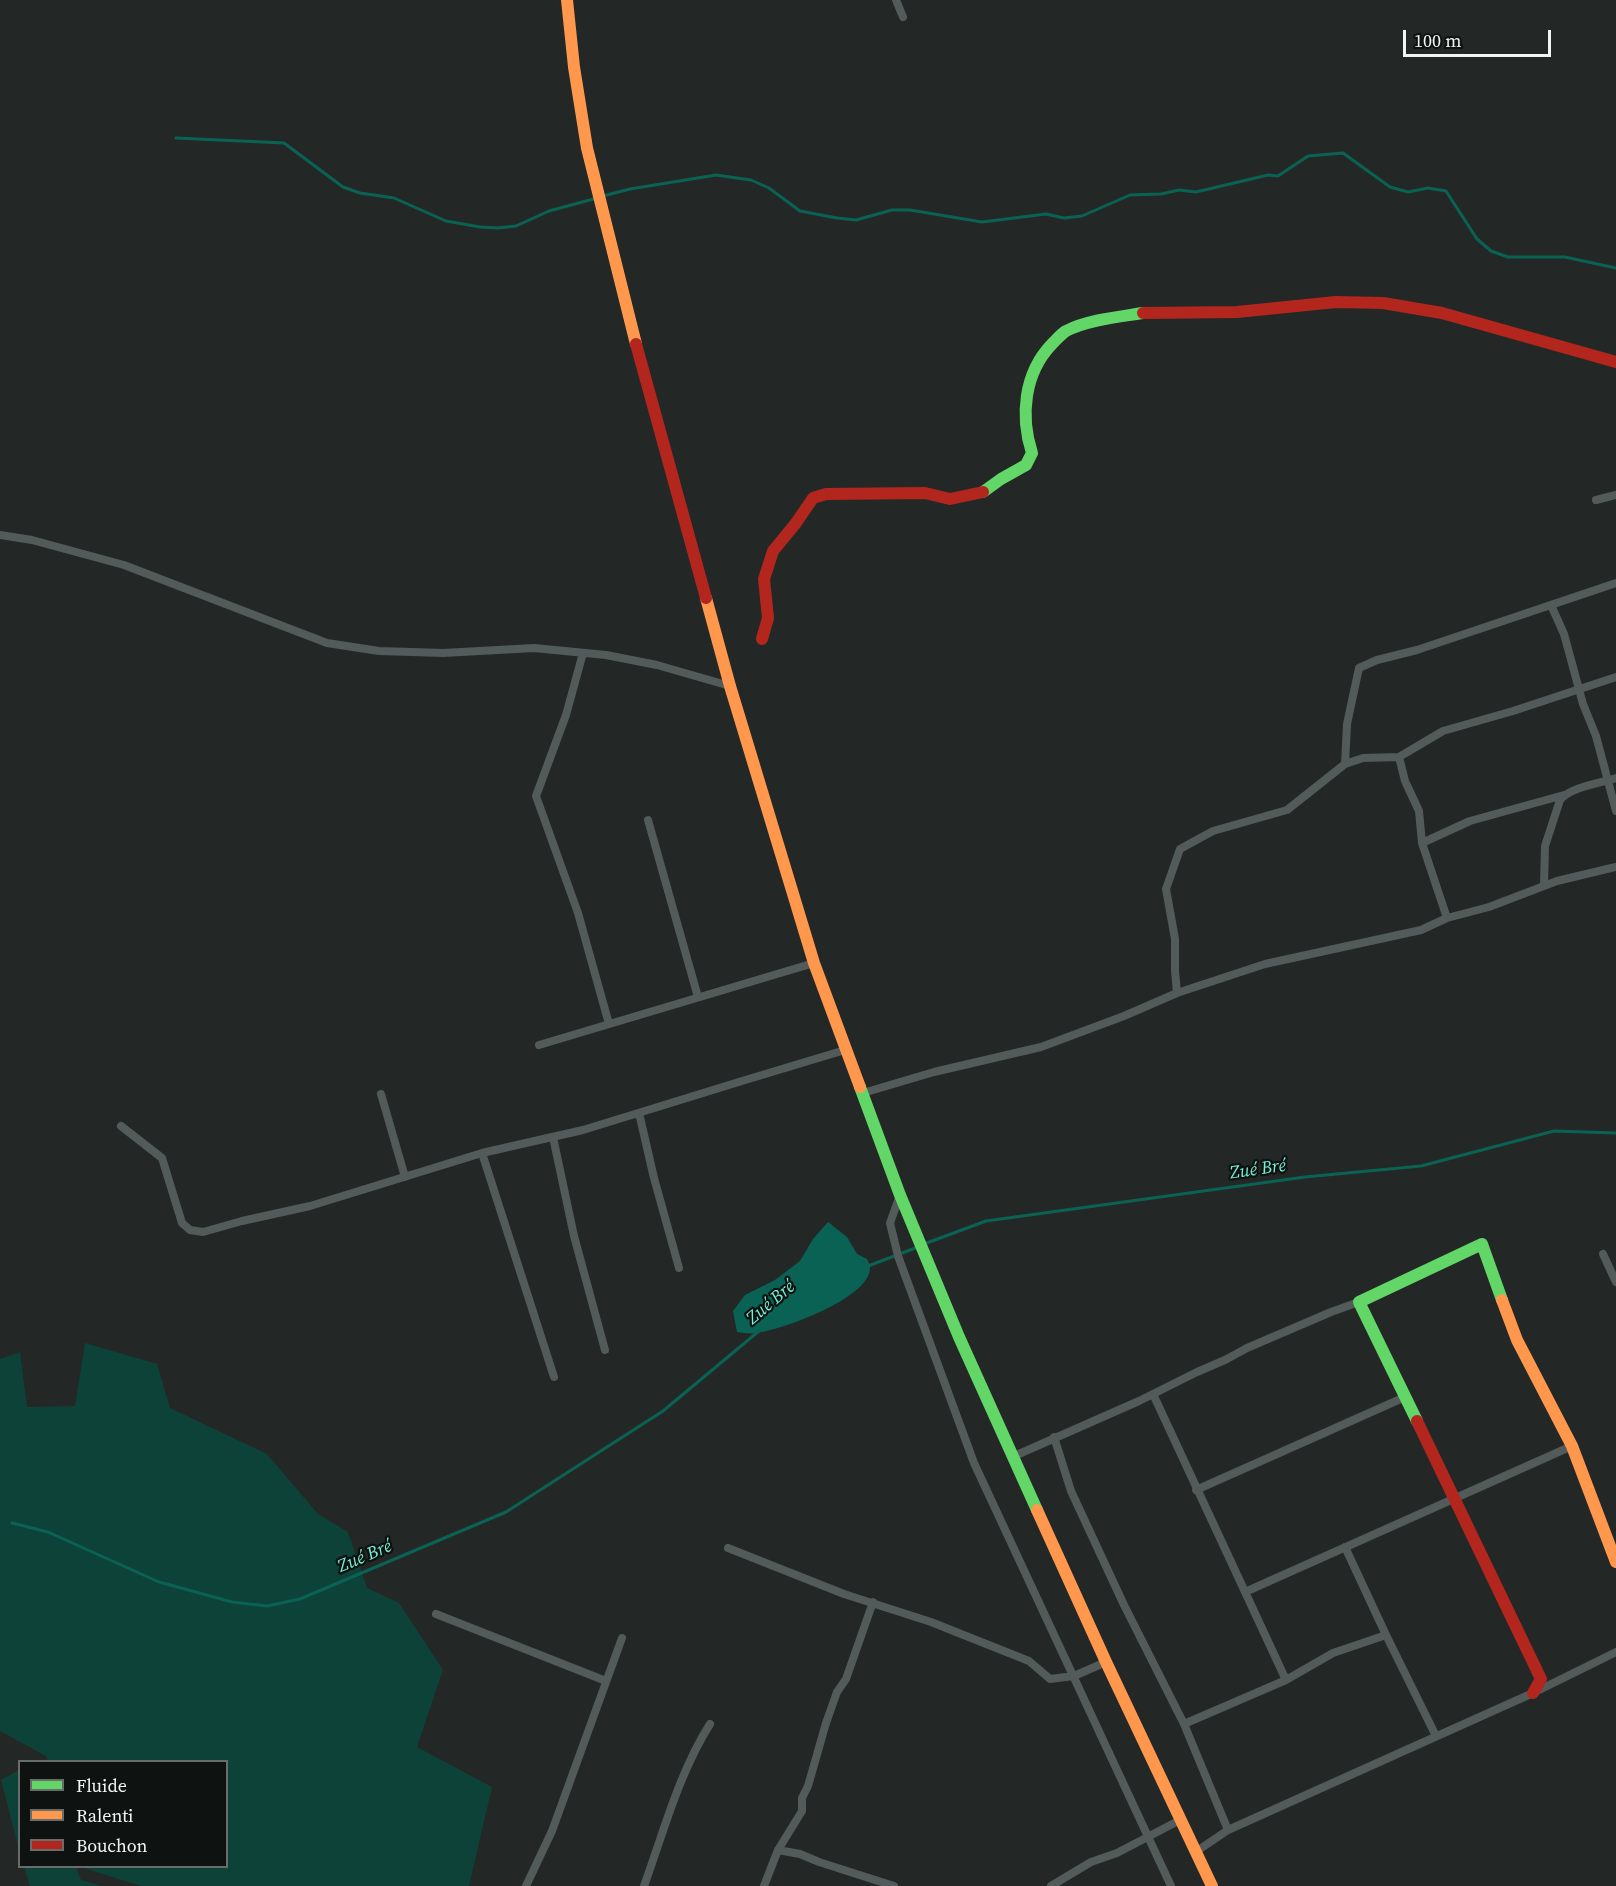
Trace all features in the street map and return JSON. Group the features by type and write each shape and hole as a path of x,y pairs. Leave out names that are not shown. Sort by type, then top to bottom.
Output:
{"street":[{"path":"567,0 574,67 587,148 639,357 730,687 814,963 900,1194 959,1337 1106,1662 1212,1886"},
{"path":"896,0 903,17"},
{"path":"762,639 768,618 764,579 773,551 813,498 826,494 897,493 926,493 950,498 984,492 1026,465 1032,453 1027,437 1025,412 1029,384 1041,355 1064,332 1093,322 1142,313 1237,312 1336,302 1383,303 1442,313 1616,362"},
{"path":"1596,500 1616,495"},
{"path":"0,535 32,540 124,565 327,643 379,651 443,653 534,648 606,655 657,665 730,687"},
{"path":"1345,764 1347,724 1359,668 1377,660 1417,650 1616,583"},
{"path":"1551,605 1564,634 1583,704 1612,779 1616,811"},
{"path":"583,653 566,716 536,796 578,913 609,1024"},
{"path":"1177,993 1174,939 1166,889 1180,849 1213,831 1287,810 1345,764 1363,758 1399,757 1443,732 1616,677"},
{"path":"1399,757 1405,781 1419,811 1422,843 1447,918"},
{"path":"1422,843 1470,821 1612,779"},
{"path":"1544,886 1545,846 1560,800 1564,795"},
{"path":"648,820 698,997"},
{"path":"863,1094 934,1072 1041,1047 1124,1016 1177,993 1265,964 1421,930 1447,918 1489,907 1557,881 1616,867"},
{"path":"539,1045 814,963"},
{"path":"121,1126 162,1158 182,1223 190,1230 203,1232 310,1206 482,1154 583,1130 845,1050"},
{"path":"381,1094 405,1177"},
{"path":"639,1113 679,1268"},
{"path":"553,1137 574,1236 605,1350"},
{"path":"482,1154 554,1377"},
{"path":"900,1194 890,1223 898,1256 974,1463 1171,1886"},
{"path":"1012,1457 1153,1394 1247,1348 1359,1302 1482,1244 1517,1340 1572,1446 1616,1563"},
{"path":"1603,1254 1616,1282"},
{"path":"1359,1302 1541,1679 1533,1693"},
{"path":"1153,1394 1286,1680"},
{"path":"1196,1490 1405,1397"},
{"path":"1054,1437 1071,1491 1124,1605 1184,1724 1228,1830"},
{"path":"1245,1592 1572,1446"},
{"path":"1345,1547 1436,1736"},
{"path":"728,1548 843,1594 931,1622 1029,1661 1050,1679 1074,1676 1106,1662"},
{"path":"764,1886 777,1850 802,1811 802,1798 808,1786 826,1723 837,1692 846,1678 873,1602"},
{"path":"436,1614 606,1681"},
{"path":"1184,1724 1286,1680 1333,1653 1386,1635"},
{"path":"526,1886 552,1831 622,1638"},
{"path":"1197,1851 1228,1830 1533,1693 1616,1652"},
{"path":"644,1886 673,1803 697,1746 710,1724"},
{"path":"1051,1886 1091,1862 1117,1853 1182,1819"},
{"path":"777,1850 800,1854 894,1886"}],"shaded area":[{"path":"85,1343 157,1364 170,1408 267,1454 318,1514 348,1532 367,1588 399,1603 443,1670 417,1747 492,1787 469,1886 141,1886 87,1869 228,1868 228,1760 48,1760 46,1756 0,1731 0,1359 20,1352 27,1407 75,1406"},
{"path":"18,1771 18,1845 1,1780"},
{"path":"24,1868 76,1868 81,1880 101,1886 30,1886"}],"water":[{"path":"828,1222 847,1237 857,1254 867,1259 870,1268 866,1279 856,1290 823,1311 768,1331 737,1332 733,1311 745,1295 775,1280 800,1261 813,1239"}],"waterway":[{"path":"176,138 284,143 343,187 360,193 394,198 446,221 480,227 516,226 549,211 597,198"},
{"path":"603,196 630,189 716,175 751,180 769,188 800,211 837,218 856,220 892,210 910,210 982,222 1046,214 1064,218 1082,216 1130,195 1161,194 1179,190 1196,192 1268,175 1278,176 1308,156 1343,153 1390,187 1408,192 1428,188 1446,191 1477,239 1491,251 1508,257 1565,257 1616,268"},
{"name":"Zué Bré","path":"924,1244 986,1221 1305,1177 1421,1166 1554,1131 1616,1133"},
{"name":"Zué Bré","path":"868,1266 918,1247"},
{"name":"Zué Bré","path":"12,1523 48,1532 159,1582 232,1602 267,1606 300,1599 506,1512 663,1411 759,1331"}],"traffic: fast":[{"path":"983,492 1026,465 1032,453 1026,424 1027,396 1035,368 1052,344 1064,332 1075,327 1103,319 1143,313"},
{"path":"860,1087 900,1195 959,1337 1037,1510"},
{"path":"1417,1421 1359,1302 1482,1244 1502,1300"}],"traffic: slow":[{"path":"567,0 574,67 587,148 636,344"},
{"path":"706,598 730,686 814,963 860,1087"},
{"path":"1502,1300 1517,1340 1572,1446 1616,1562"},
{"path":"1037,1510 1212,1886"}],"traffic: jam":[{"path":"1143,313 1237,312 1336,302 1383,303 1442,313 1616,362"},
{"path":"636,344 706,598"},
{"path":"762,639 768,618 764,579 773,551 813,498 826,494 925,493 950,499 983,492"},
{"path":"1417,1421 1541,1679 1533,1693"}]}
